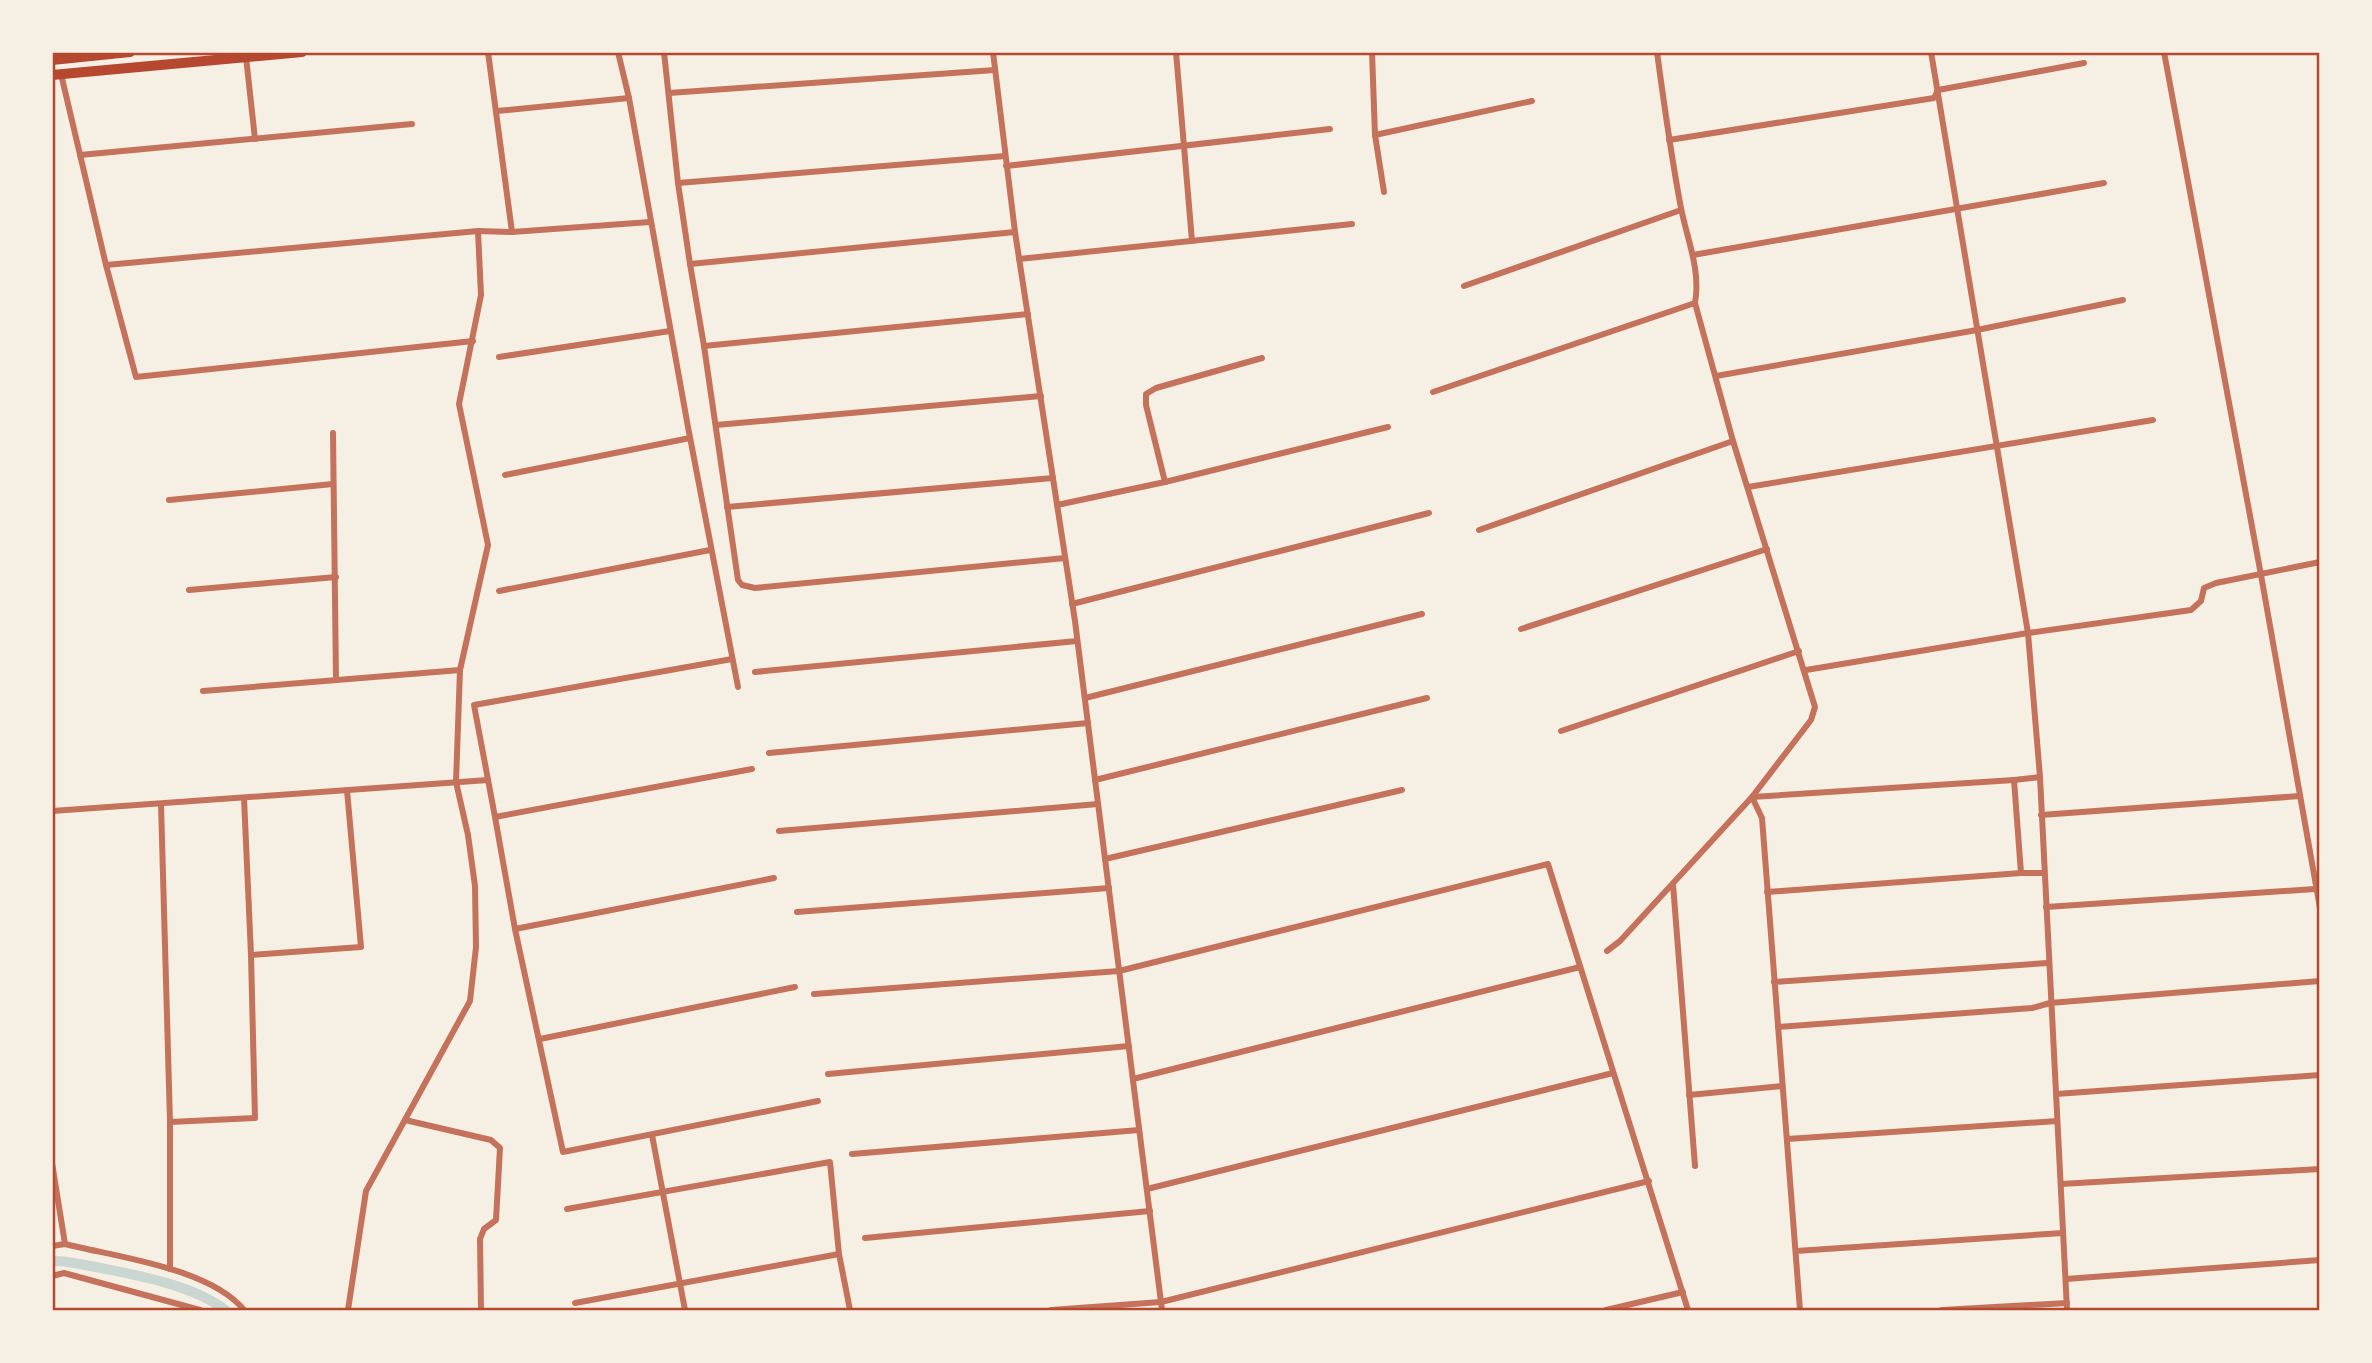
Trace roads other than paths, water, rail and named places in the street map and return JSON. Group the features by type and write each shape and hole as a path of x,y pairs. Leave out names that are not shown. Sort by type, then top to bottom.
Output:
{"highway":[{"path":"52,60 130,52"},
{"path":"57,74 302,52"}],"street":[{"path":"488,52 512,232"},
{"path":"618,52 629,98 710,550 738,687"},
{"path":"664,52 678,183 738,580 742,585 755,588 1065,558"},
{"path":"993,52 1004,156 1085,698 1162,1307"},
{"path":"1176,52 1192,241"},
{"path":"1372,52 1375,135 1384,192"},
{"path":"1607,951 1673,884 1752,797 1811,720 1815,707 1733,441 1695,303 1698,288 1693,255 1681,210 1657,52"},
{"path":"1931,52 2028,633 2040,777 2067,1307 1942,1311"},
{"path":"2164,52 2261,575 2319,908"},
{"path":"246,57 255,139"},
{"path":"1938,90 2084,63"},
{"path":"669,93 995,70"},
{"path":"57,74 136,377 473,341"},
{"path":"1670,140 1934,98 1938,90"},
{"path":"497,111 629,98"},
{"path":"1375,135 1532,101"},
{"path":"80,155 412,124"},
{"path":"1006,166 1330,129"},
{"path":"678,183 1004,156"},
{"path":"1693,255 2104,183"},
{"path":"1464,286 1681,210"},
{"path":"106,265 478,231 512,232 650,222"},
{"path":"1019,259 1352,225"},
{"path":"348,1311 366,1191 470,1001 476,947 475,886 468,835 456,782 460,670 488,545 459,404 481,295 478,231"},
{"path":"690,264 1015,232"},
{"path":"1716,376 1977,330 2123,300"},
{"path":"1433,392 1695,303"},
{"path":"704,346 1028,314"},
{"path":"499,357 670,331"},
{"path":"1165,482 1146,405 1146,394 1156,388 1262,358"},
{"path":"716,425 1041,396"},
{"path":"1748,488 2153,420"},
{"path":"1057,505 1388,428"},
{"path":"332,433 336,680"},
{"path":"505,475 690,438"},
{"path":"1479,530 1733,441"},
{"path":"727,507 1053,478"},
{"path":"169,500 333,484"},
{"path":"1072,604 1429,513"},
{"path":"1521,629 1767,549"},
{"path":"499,591 710,550"},
{"path":"1805,670 2028,633 2191,610 2201,601 2204,588 2216,583 2319,562"},
{"path":"189,590 336,577"},
{"path":"1085,698 1422,614"},
{"path":"755,672 1077,641"},
{"path":"1561,731 1798,651"},
{"path":"732,659 474,705 515,929 563,1152 818,1101"},
{"path":"203,691 460,670"},
{"path":"1095,780 1427,698"},
{"path":"769,753 1088,723"},
{"path":"495,817 752,769"},
{"path":"1752,797 2040,777"},
{"path":"52,811 488,780"},
{"path":"2014,780 2021,873"},
{"path":"251,955 361,947 347,790"},
{"path":"1105,859 1402,790"},
{"path":"2041,815 2300,796"},
{"path":"1752,797 1762,818 1800,1311"},
{"path":"170,1122 255,1118 244,798"},
{"path":"160,804 170,1122 170,1269"},
{"path":"779,831 1098,804"},
{"path":"814,994 1119,971 1548,864 1688,1311"},
{"path":"1767,892 2044,873"},
{"path":"515,929 774,878"},
{"path":"1673,884 1695,1166"},
{"path":"797,912 1109,888"},
{"path":"2046,907 2315,889"},
{"path":"1774,982 2048,963"},
{"path":"1133,1079 1580,967"},
{"path":"1778,1027 2032,1008 2050,1003 2319,981"},
{"path":"540,1039 795,986"},
{"path":"828,1074 1129,1046"},
{"path":"1147,1189 1614,1073"},
{"path":"2056,1094 2319,1075"},
{"path":"1689,1094 1782,1086"},
{"path":"405,1120 491,1140 500,1148 496,1220 484,1229 480,1239 481,1311"},
{"path":"1787,1139 2057,1121"},
{"path":"852,1154 1139,1130"},
{"path":"652,1135 685,1311"},
{"path":"567,1209 830,1162 839,1254 850,1311"},
{"path":"52,1163 65,1244"},
{"path":"2061,1184 2319,1169"},
{"path":"1051,1311 1162,1307 1649,1181"},
{"path":"866,1238 1150,1211"},
{"path":"1796,1251 2063,1233"},
{"path":"52,1246 65,1244 170,1269 213,1285 238,1303 244,1311"},
{"path":"575,1303 839,1254"},
{"path":"2066,1279 2319,1261"},
{"path":"52,1276 64,1273 200,1311"},
{"path":"1606,1311 1683,1292"}],"waterway":[{"path":"52,1261 71,1262 160,1281 196,1293 225,1310"}]}
